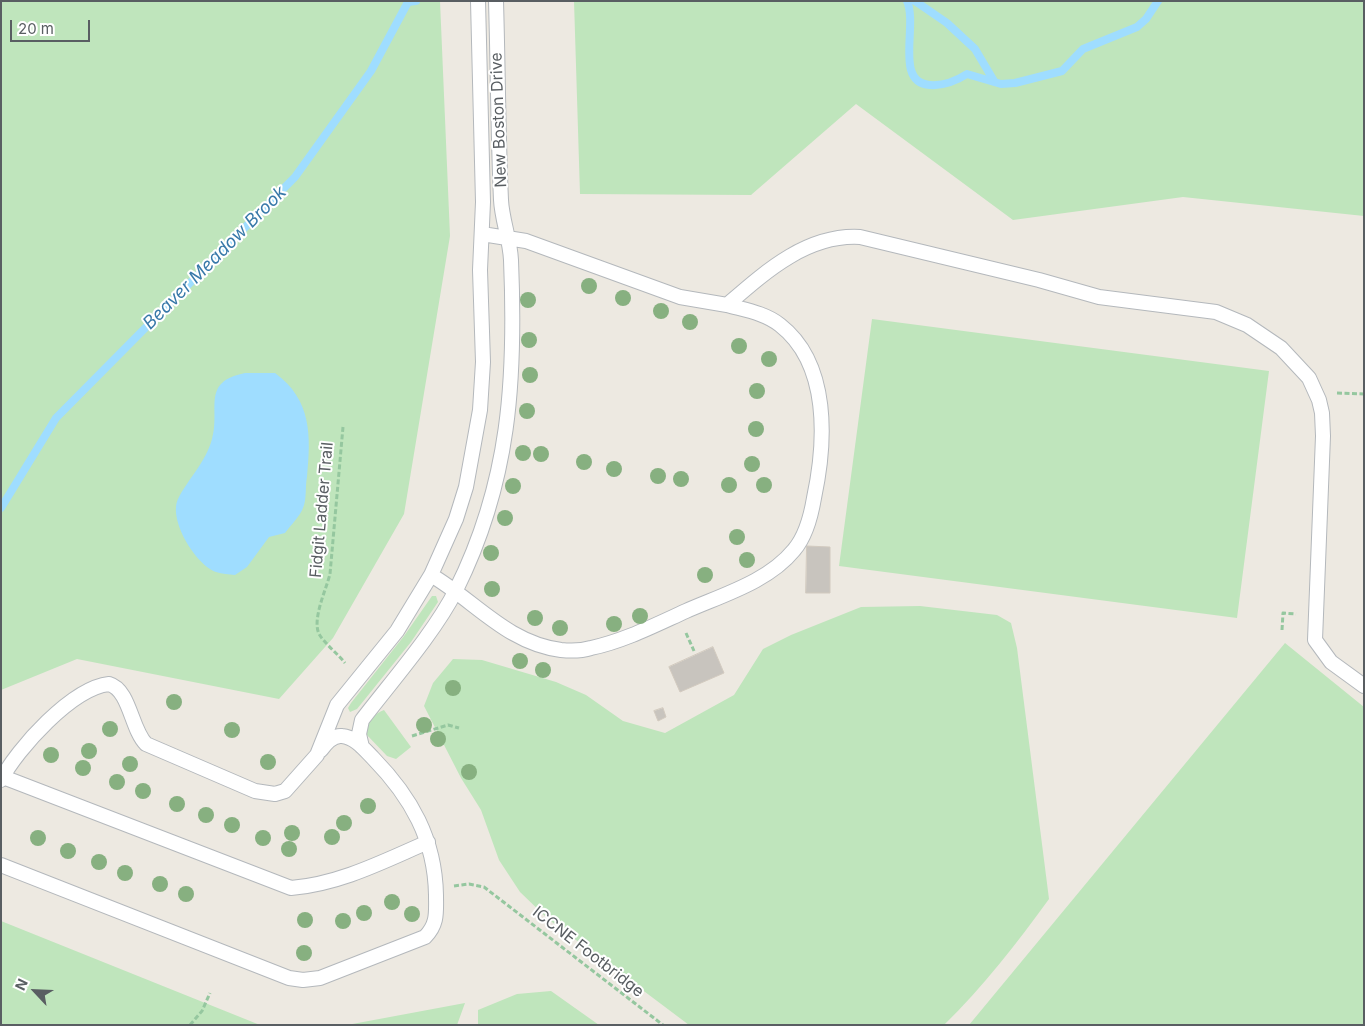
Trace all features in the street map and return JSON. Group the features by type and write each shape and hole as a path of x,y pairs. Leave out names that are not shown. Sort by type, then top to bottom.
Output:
{"lane":[{"name":"New Boston Drive","path":"317,755 337,705 396,631 431,576 456,519 466,487 478,430 483,362 480,270 483,202 478,1"},
{"name":"New Boston Drive","path":"362,747 359,734 362,720 426,635 456,590 483,527 498,477 508,425 512,321 509,238 501,202 496,1"},
{"path":"431,576 456,590 481,613 515,634 548,647 582,650 611,643 677,616 760,578 784,562 802,538 818,480 822,441 818,395 813,374 804,354 787,331 763,315 727,305 699,302 680,297 541,247 509,238 482,234"},
{"path":"727,305 750,285 805,247 834,237 860,237 1039,280 1099,297 1216,312 1259,332 1281,348 1302,369 1319,400 1323,436 1315,640 1331,662 1364,686"},
{"path":"1,865 298,980 320,978 425,937 435,924 436,890 428,842 397,783 362,747 350,738 338,736 329,741 286,791 275,794 255,791 146,744 139,736 121,692 109,684 90,691 51,718 33,735 2,779 291,888 316,886 367,869 428,842"}],"path":[{"name":"Fidgit Ladder Trail","path":"343,427 330,574 325,596 316,615 319,633 350,669"},
{"path":"1282,630 1282,613 1296,614"},
{"path":"685,629 694,651"},
{"path":"412,736 448,725 459,728"},
{"name":"ICCNE Footbridge","path":"436,890 477,884 484,887 663,1025"},
{"path":"190,1025 202,1011 210,992"}],"green space":[{"path":"1,1 440,1 450,236 404,514 333,638 279,699 77,659 1,690"},
{"path":"574,1 1364,1 1364,216 1183,197 1013,220 856,104 751,195 580,194"},
{"path":"872,319 1269,371 1237,618 839,566"},
{"path":"432,596 436,596 438,602 411,642 357,709 350,712 348,708 351,703 404,636"},
{"path":"920,606 997,615 1011,623 1017,648 1049,899 999,964 944,1025 689,1025 548,919 520,892 499,860 481,810 461,778 424,706 433,683 453,659 482,660 556,682 586,695 623,721 665,733 734,695 763,649 791,635 861,607"},
{"path":"1285,643 1364,707 1364,1025 969,1025"},
{"path":"384,710 411,747 396,759 387,756 366,734 367,726 371,719"},
{"path":"1,921 260,1025 1,1025"},
{"path":"551,991 599,1025 478,1025 478,1010 517,994"},
{"path":"465,1003 457,1025 347,1025"}],"water":[{"path":"245,373 275,373 287,384 296,395 302,407 306,420 309,447 305,501 300,514 285,533 269,537 247,567 235,575 216,572 200,561 180,529 176,508 178,499 201,463 212,439 217,390 222,383 231,377"}],"building":[{"path":"807,546 830,547 830,593 806,593"},
{"path":"713,647 724,673 680,692 669,667"},
{"path":"663,708 666,717 658,721 654,711"}],"waterway":[{"name":"Beaver Meadow Brook","path":"1,508 56,418 295,177 371,71 408,2 416,1"},
{"name":"Beaver Meadow Brook","path":"907,1 910,12 909,52 913,75 919,82 930,85 940,85 967,74 1001,84 1015,83 1062,71 1083,49 1137,27 1146,19 1158,1"},
{"name":"Beaver Meadow Brook","path":"915,1 947,23 975,49 994,81"}]}
